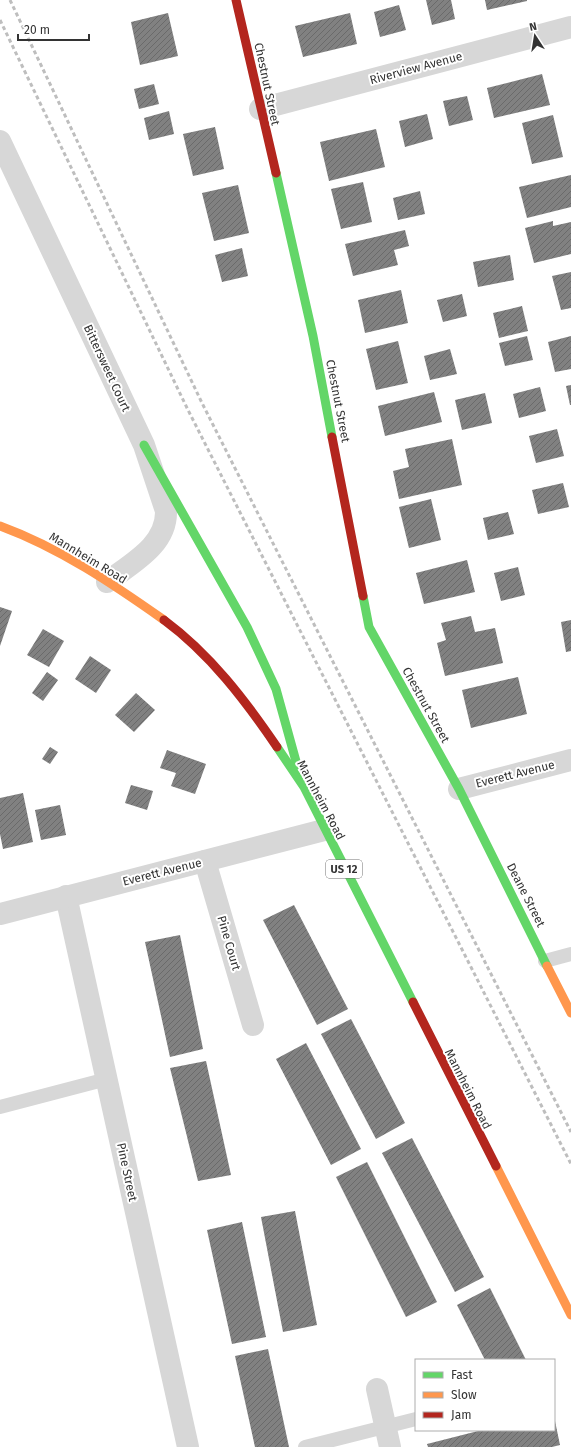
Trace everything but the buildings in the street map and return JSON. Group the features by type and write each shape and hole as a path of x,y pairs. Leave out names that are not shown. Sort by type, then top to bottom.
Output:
{"main road":[{"name":"Chestnut Street","path":"236,0 313,336 370,627 459,788"},
{"path":"144,445 247,627 276,689 304,787"},
{"name":"Mannheim Road","path":"0,526 18,532 69,557 181,633 219,671 263,724 304,787 324,830 571,1315"},
{"name":"Deane Street","path":"459,788 571,1012"}],"street":[{"name":"Riverview Avenue","path":"260,109 571,27"},
{"name":"Bittersweet Court","path":"0,141 144,445 166,511 166,522 162,534 146,552 107,582"},
{"name":"Everett Avenue","path":"459,788 571,760"},
{"name":"Everett Avenue","path":"0,914 324,830"},
{"name":"Pine Court","path":"205,861 253,1025"},
{"name":"Pine Street","path":"66,896 188,1447"},
{"path":"377,1389 388,1437"}],"lane":[{"path":"546,961 571,954"},
{"path":"0,1107 107,1079"},
{"path":"305,1447 388,1437 415,1420"}],"railway":[{"path":"10,0 202,403 571,1132"},
{"path":"0,20 188,410 571,1164"}],"traffic: fast":[{"path":"276,173 313,336 332,437"},
{"path":"144,445 247,627 276,689 297,765"},
{"path":"363,596 369,627 459,789 547,966"},
{"path":"277,747 304,787 413,1002"}],"traffic: slow":[{"path":"0,526 65,556 106,580 164,620"},
{"path":"547,966 571,1013"},
{"path":"496,1166 571,1315"}],"traffic: jam":[{"path":"236,0 276,173"},
{"path":"332,437 363,596"},
{"path":"164,620 181,633 212,663 239,695 277,747"},
{"path":"413,1002 496,1166"}]}
